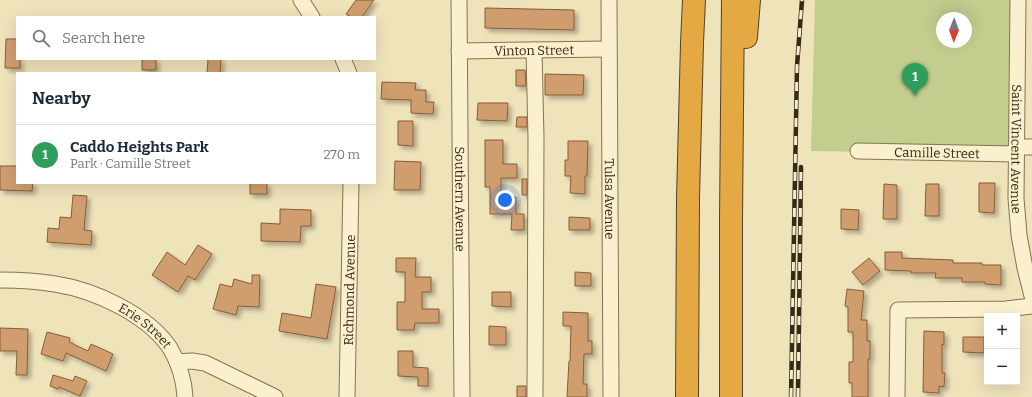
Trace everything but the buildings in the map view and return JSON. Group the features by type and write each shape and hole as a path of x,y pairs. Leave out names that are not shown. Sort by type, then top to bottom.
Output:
{"highway":[{"path":"687,397 689,190 694,0"},
{"path":"731,397 733,0"},
{"path":"731,219 749,0"}],"street":[{"path":"301,0 311,16"},
{"name":"Southern Avenue","path":"459,0 462,397"},
{"name":"Tulsa Avenue","path":"608,0 611,397"},
{"name":"Saint Vincent Avenue","path":"1018,0 1016,198 1019,235 1032,296"},
{"name":"Vinton Street","path":"459,51 609,49"},
{"path":"534,50 536,138 535,397"},
{"path":"343,60 349,72"},
{"name":"Camille Street","path":"858,151 1016,151 1032,147"},
{"name":"Richmond Avenue","path":"347,397 351,184"},
{"name":"Erie Street","path":"0,280 28,280 56,284 84,291 110,302 123,308 152,328 165,342 177,362 192,361 205,363 275,397"},
{"path":"897,397 898,310 1006,309 1032,306"},
{"path":"177,362 186,397"}],"green space":[{"path":"815,0 1018,0 1016,154 811,151"}],"railway":[{"path":"791,397 797,66 802,0"},
{"path":"798,397 801,167"}],"place":[{"name":"Caddo Heights Park","path":"915,96"}]}
